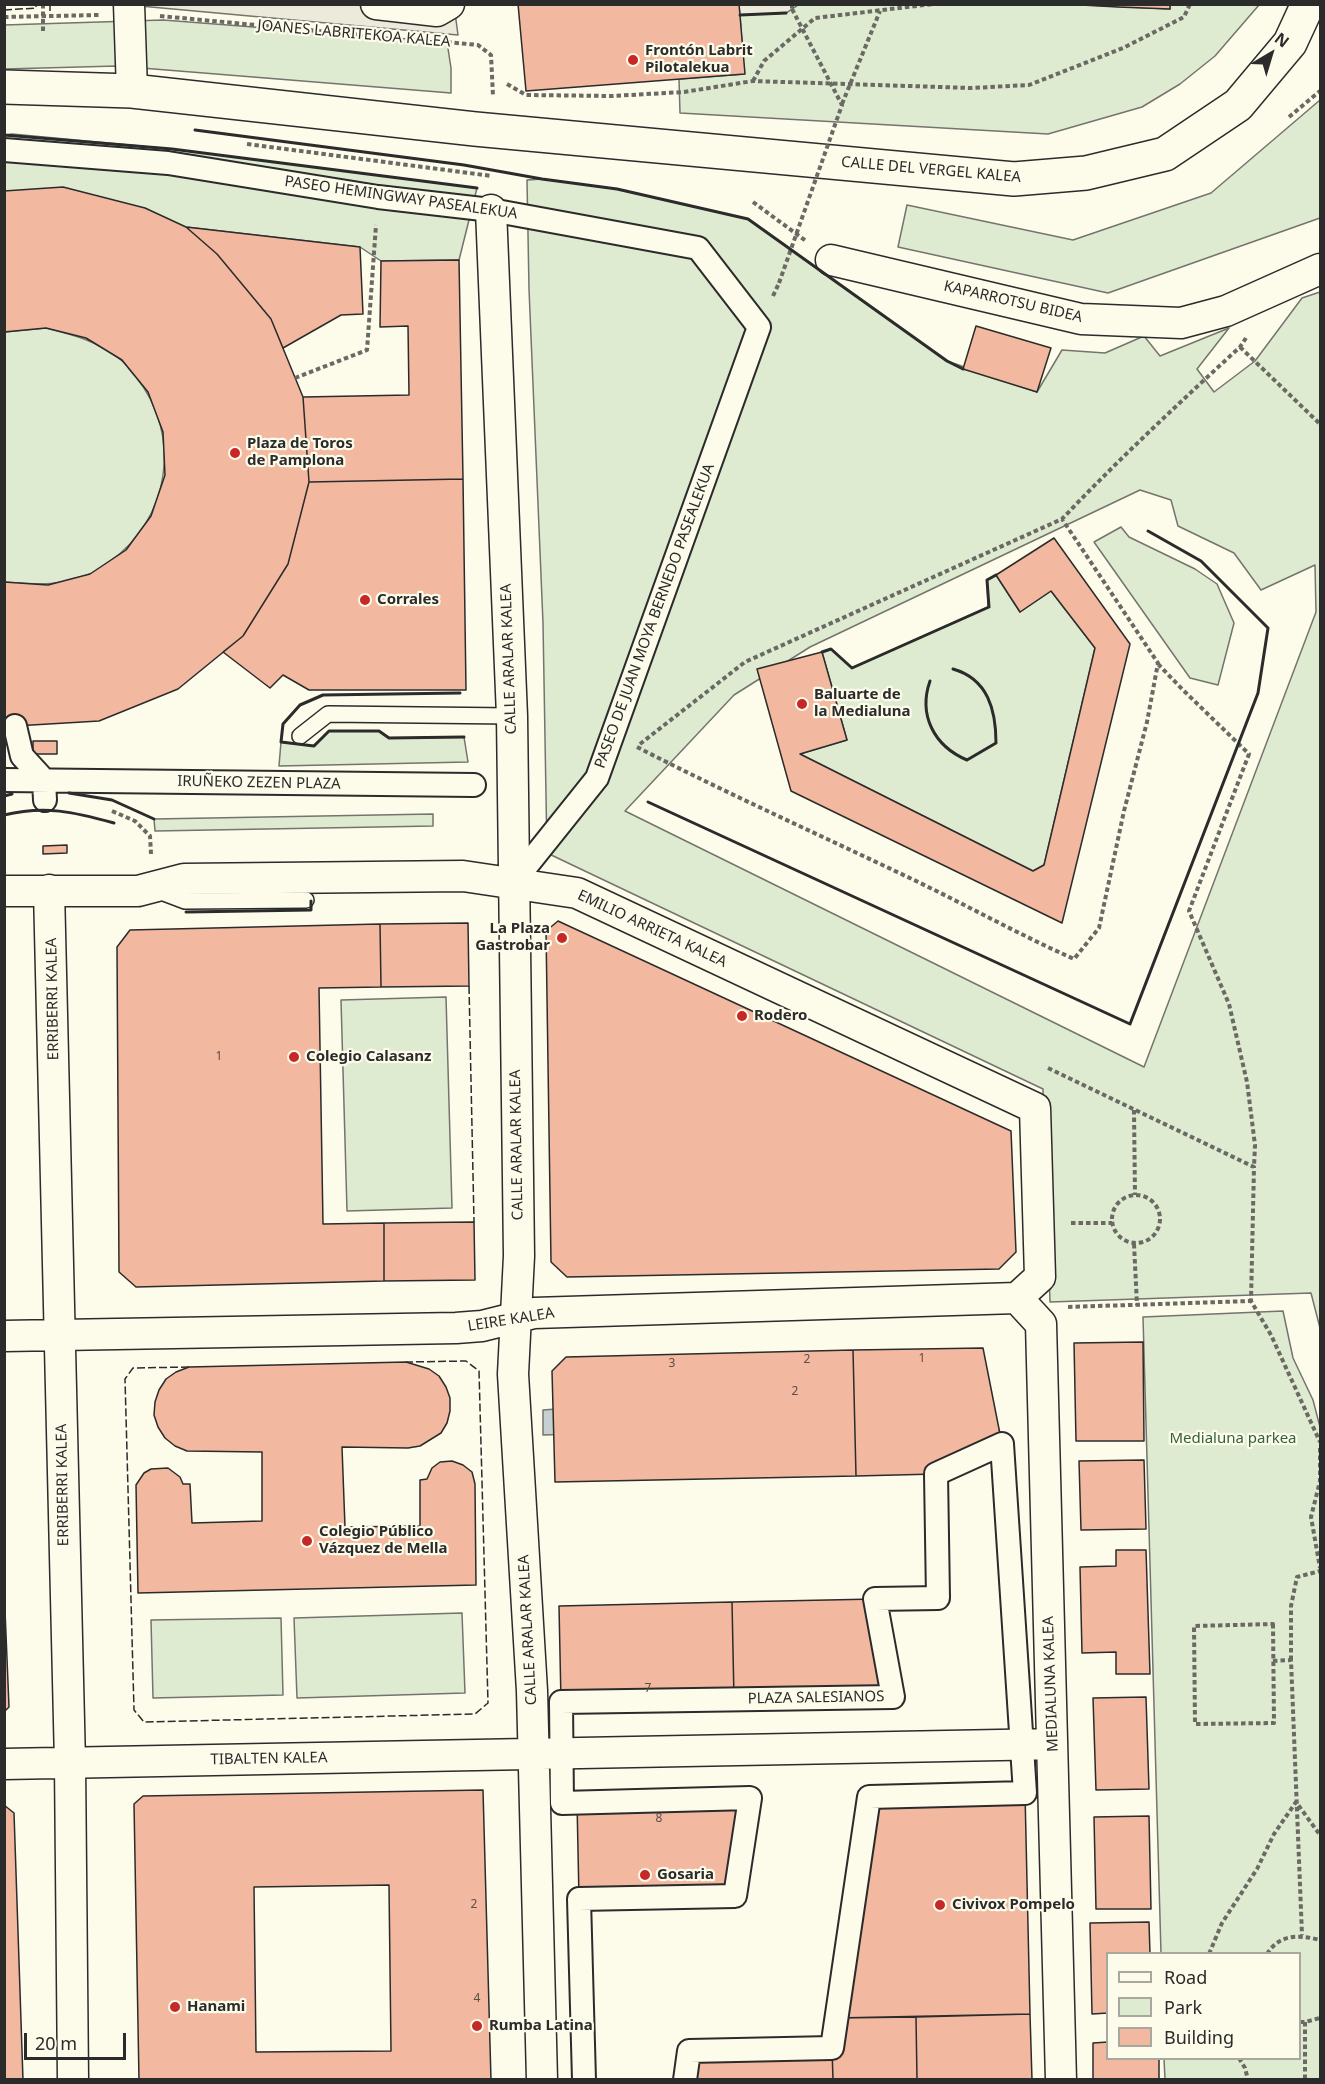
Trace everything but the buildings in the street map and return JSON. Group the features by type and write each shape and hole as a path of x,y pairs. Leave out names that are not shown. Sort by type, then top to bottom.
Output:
{"main road":[{"name":"CALLE DEL VERGEL KALEA","path":"495,130 1014,179 1086,173 1165,154 1238,105 1290,43 1308,4"},
{"path":"4,87 132,91 495,130"}],"street":[{"name":"JOANES LABRITEKOA KALEA","path":"376,4 437,11 449,4"},
{"path":"129,12 132,91"},
{"name":"PASEO HEMINGWAY PASEALEKUA","path":"4,150 168,163 378,197 491,210 698,248 759,327"},
{"name":"CALLE ARALAR KALEA","path":"491,210 512,716 519,1256 513,1374 532,1691 548,1754 542,2079"},
{"name":"KAPARROTSU BIDEA","path":"831,260 1081,319 1181,322 1226,311 1320,269"},
{"name":"PASEO DE JUAN MOYA BERNEDO PASEALEKUA","path":"513,883 597,778 759,327"},
{"path":"15,726 22,756 44,790"},
{"name":"IRUÑEKO ZEZEN PLAZA","path":"4,780 44,790 474,785"},
{"name":"EMILIO ARRIETA KALEA","path":"4,891 138,891 184,879 463,876 577,894 1035,1108 1040,1277 1017,1298"},
{"name":"ERRIBERRI KALEA","path":"49,890 70,1763 73,2079"},
{"name":"LEIRE KALEA","path":"4,1336 456,1328 482,1326 534,1313 1017,1298"},
{"name":"MEDIALUNA KALEA","path":"1017,1298 1041,1324 1061,2079"},
{"name":"PLAZA SALESIANOS","path":"584,2079 579,1899 735,1896 750,1798 562,1803 548,1754 561,1702 893,1697 875,1599 938,1598 936,1474 1002,1444 1025,1794 869,1797 832,2048 689,2051 685,2079"},
{"path":"548,1754 1052,1744"},
{"name":"TIBALTEN KALEA","path":"4,1764 548,1754"}],"lane":[{"path":"300,736 328,714 512,716"},
{"path":"150,888 185,901 306,900"}],"path":[{"path":"43,4 43,33"},
{"path":"753,81 765,61 815,18 933,4"},
{"path":"507,84 526,95 612,96 684,92 753,81 971,88 1029,85 1124,48 1184,17 1190,4"},
{"path":"792,7 842,105"},
{"path":"779,283 842,105 880,11"},
{"name":"JOANES LABRITEKOA KALEA","path":"4,17 129,12 363,35"},
{"name":"JOANES LABRITEKOA KALEA","path":"446,42 478,45 490,55 495,130"},
{"path":"1289,117 1320,91"},
{"path":"241,143 473,173"},
{"path":"753,202 831,260"},
{"path":"295,378 367,350 375,238"},
{"path":"597,778 745,662 1062,519 1096,483 1240,347 1273,291"},
{"path":"1240,347 1320,424"},
{"path":"1062,519 1158,663 1250,754 1189,910 1229,1004 1247,1082 1255,1145 1251,1301 1270,1335 1320,1442"},
{"path":"637,747 717,789 917,882 1074,959 1099,928 1124,811 1147,722 1158,663"},
{"path":"114,812 135,821 150,836 151,856"},
{"path":"1048,1068 1254,1167"},
{"path":"1134,1110 1136,1195"},
{"path":"1136,1195 1146,1197 1155,1204 1160,1214 1160,1225 1155,1235 1146,1242 1134,1244 1124,1240 1116,1233 1112,1223 1112,1213 1117,1204 1126,1197 1136,1195"},
{"path":"1064,1223 1112,1223"},
{"path":"1134,1244 1137,1305"},
{"path":"1067,1307 1251,1301"},
{"path":"1302,1935 1291,1660 1291,1606 1297,1577 1320,1570 1311,1517 1320,1481 1320,1448"},
{"path":"1273,1624 1273,1661 1274,1723 1195,1724 1194,1626 1273,1624"},
{"path":"1273,1661 1291,1660"},
{"path":"1296,1802 1320,1835"},
{"path":"1209,1952 1222,1923 1257,1869 1274,1834 1296,1802"},
{"path":"1268,1952 1284,1939 1302,1935 1320,1940"},
{"path":"1305,2079 1302,2022 1320,2018"},
{"path":"1240,2060 1248,2079"}],"green space":[{"path":"1066,4 1170,9 1170,5 1259,5 1215,56 1180,84 1142,107 1048,134 680,113 679,79 744,74 740,15 786,13 798,5"},
{"path":"163,20 447,42 451,68 451,93 117,66 5,69 4,25"},
{"path":"1320,100 1320,218 1108,293 898,247 907,205 1073,240 1211,193"},
{"path":"5,135 172,149 477,188 459,260 381,261 360,247 186,227 5,191"},
{"path":"542,179 617,189 748,219 947,361 1037,392 1062,350 1105,353 1144,336 1160,356 1229,328 1197,369 1214,392 1255,361 1302,298 1320,292 1320,1328 1311,1293 1050,1302 1043,1089 547,853 543,623 529,289 527,180","holes":["1140,490 1171,500 1178,526 1234,553 1261,590 1315,565 1316,612 1144,1067 625,811 734,695 810,647"]},
{"path":"46,328 95,343 121,360 136,377 151,400 160,424 164,450 163,475 157,500 146,524 130,544 98,570 58,583 5,582 5,332"},
{"path":"1121,527 1129,537 1195,569 1217,584 1234,623 1218,685 1190,678 1094,542"},
{"path":"996,575 1020,612 1051,591 1095,648 1044,865 1033,871 800,754 847,740 822,652 831,649 852,668 988,607 987,580"},
{"path":"329,731 379,731 389,738 464,737 468,762 279,766 281,742 313,746"},
{"path":"433,814 433,826 155,831 154,819"},
{"path":"446,997 452,1208 347,1211 341,1000"},
{"name":"Medialuna parkea","path":"1283,1311 1293,1358 1313,1400 1320,1427 1320,2079 1165,2079 1164,2060 1301,2060 1301,1952 1161,1952 1143,1317"},
{"path":"462,1613 465,1693 297,1698 294,1618"},
{"path":"281,1618 283,1695 153,1698 151,1620"}],"shaded area":[{"path":"454,5 458,35 140,6"},
{"path":"739,5 798,5 786,13 740,15"},
{"path":"570,1408 574,1434 543,1435 543,1410"}],"fence":[{"path":"4,10 36,8 36,4"},
{"path":"50,4 50,11"},
{"path":"469,986 474,1222"},
{"path":"189,1367 133,1368 125,1379 134,1710 144,1722 475,1714 488,1703 479,1371 466,1361 406,1362"}],"wall":[{"path":"740,15 786,13"},
{"path":"195,130 464,165 617,189 748,219 947,361 963,369"},
{"path":"4,135 172,149 477,188"},
{"path":"648,802 1130,1024 1258,693 1268,628 1201,561 1148,531"},
{"path":"822,652 831,649 852,668 989,607 987,580 996,575"},
{"path":"930,681 926,706 932,728 946,747 967,760 996,743 996,731 992,708 982,688 965,674 953,669"},
{"path":"460,693 323,695 300,705 283,724 281,742 314,746 329,731 379,731 389,738 464,737"},
{"path":"69,793 112,800 154,819"},
{"path":"4,796 12,794"},
{"path":"4,815 46,810 114,823"},
{"path":"186,912 311,910 311,901"}],"place":[{"name":"Frontón Labrit Pilotalekua","path":"633,60"},
{"name":"Plaza de Toros de Pamplona","path":"235,453"},
{"name":"Corrales","path":"365,600"},
{"name":"Baluarte de la Medialuna","path":"802,704"},
{"name":"La Plaza Gastrobar","path":"562,938"},
{"name":"Rodero","path":"742,1016"},
{"name":"Colegio Calasanz","path":"294,1057"},
{"name":"Colegio Público Vázquez de Mella","path":"307,1541"},
{"name":"Gosaria","path":"645,1875"},
{"name":"Civivox Pompelo","path":"940,1905"},
{"name":"Hanami","path":"175,2007"},
{"name":"Rumba Latina","path":"477,2026"}]}
